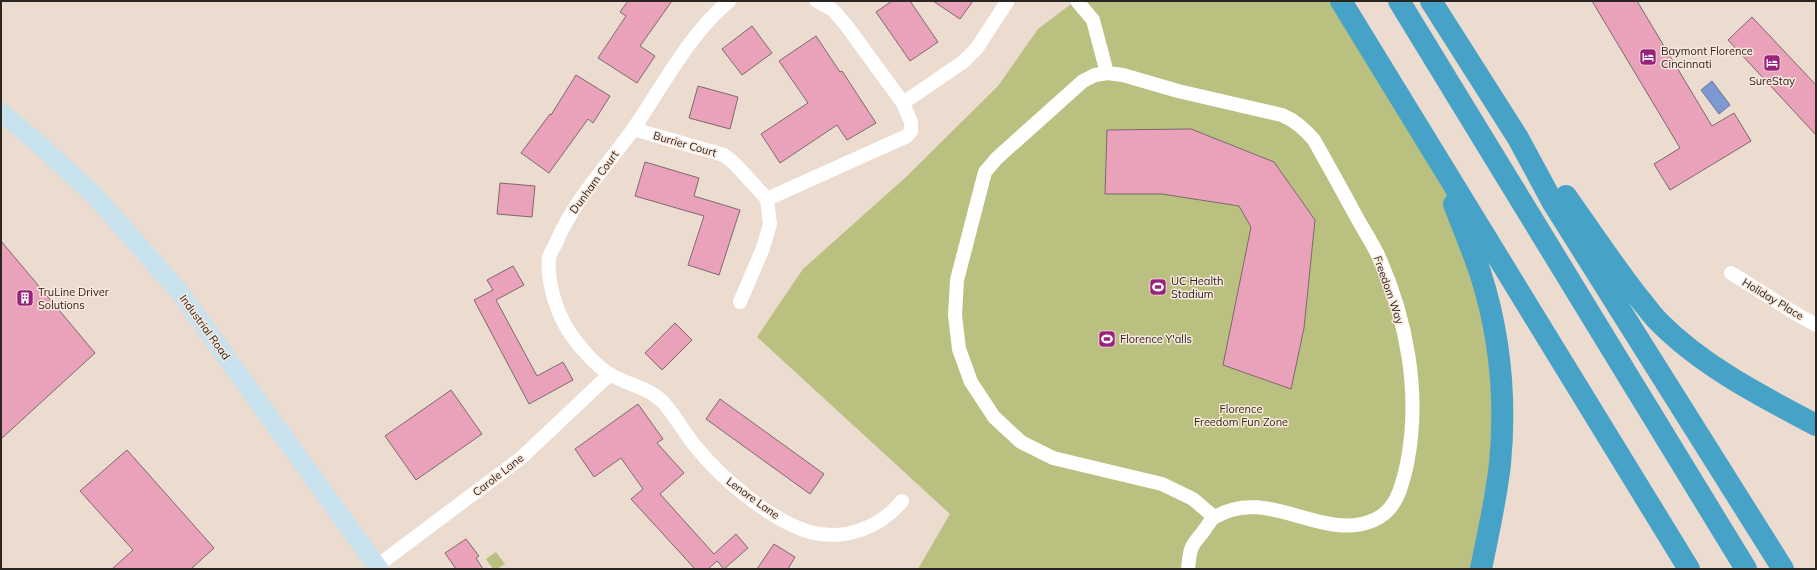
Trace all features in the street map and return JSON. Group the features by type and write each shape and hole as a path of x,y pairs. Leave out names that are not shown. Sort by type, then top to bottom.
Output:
{"highway":[{"path":"1341,1 1689,569"},
{"path":"1399,1 1746,569"},
{"path":"1431,1 1518,138 1553,203 1783,569"},
{"path":"1518,138 1566,196 1623,278 1658,321 1680,341 1711,364 1779,405 1816,424"},
{"path":"1437,156 1480,273 1498,355 1501,389 1502,439 1500,465 1481,569"}],"main road":[{"name":"Industrial Road","path":"1,112 40,145 95,196 178,290 378,568"}],"street":[{"name":"Dunham Court","path":"610,374 592,361 563,322 550,284 549,257 565,221 633,129 695,37 714,13 729,1"},
{"path":"740,302 763,248 770,224 767,198 906,136 911,131 911,122 903,103 846,25 833,10 817,1"},
{"path":"1077,1 1093,20 1107,73 1095,75 1083,82 997,158 985,172 957,280 955,315 959,349 970,382 994,417 1021,442 1052,458 1162,484 1193,499 1214,517 1192,547 1188,569"},
{"path":"903,103 963,62 977,48 1007,2"},
{"name":"Freedom Way","path":"1107,73 1122,75 1178,91 1282,115 1296,122 1314,140 1377,254 1400,319 1412,383 1412,422 1409,455 1400,493 1385,513 1375,520 1348,526 1321,521 1272,508 1240,508 1214,517"},
{"name":"Burrier Court","path":"633,129 724,155 735,164 767,198"},
{"name":"Holiday Place","path":"1730,273 1816,325"},
{"name":"Carole Lane","path":"378,568 521,458 610,374"},
{"name":"Lenore Lane","path":"610,374 660,399 696,447 734,486 779,517 809,532 828,535 861,530 878,523 894,511 902,501"}],"green space":[{"name":"UC Health Stadium","path":"1075,1 1341,1 1437,156 1498,355 1481,569 918,569 950,514 757,337 803,269 906,177 998,86 1038,29"},
{"path":"496,552 505,564 497,569 493,569 486,559"}],"water":[{"path":"1712,81 1730,105 1719,114 1701,90"}],"building":[{"path":"628,1 672,1 640,46 655,56 637,83 598,58 626,16 620,12"},
{"path":"892,1 910,1 938,42 910,61 876,12"},
{"path":"933,1 973,1 960,19"},
{"name":"Baymont Florence Cincinnati","path":"1592,1 1637,1 1712,126 1734,113 1751,141 1670,190 1654,164 1680,148"},
{"name":"SureStay","path":"1752,17 1816,85 1816,135 1728,40"},
{"path":"752,26 772,53 742,75 722,49"},
{"path":"816,36 840,72 842,71 876,123 847,140 837,125 780,163 761,134 808,103 779,61"},
{"path":"576,75 610,96 593,123 588,119 549,173 521,153 550,114 551,115"},
{"path":"698,86 738,97 730,129 689,118"},
{"path":"1191,129 1274,162 1315,220 1304,328 1291,389 1223,365 1251,227 1239,206 1162,194 1105,194 1107,130"},
{"path":"645,162 699,178 694,196 740,210 719,275 688,265 704,216 635,196"},
{"path":"500,183 535,186 532,217 497,214"},
{"name":"TruLine Driver Solutions","path":"1,241 95,353 1,439"},
{"path":"513,266 524,285 496,300 537,376 563,362 573,380 529,404 474,300 493,290 487,280"},
{"path":"675,323 692,340 662,370 645,353"},
{"path":"451,390 482,434 416,480 385,436"},
{"path":"720,399 824,474 810,494 706,419"},
{"path":"638,404 663,439 657,443 684,473 660,494 714,554 736,534 748,548 724,569 717,561 708,569 695,569 631,499 643,489 621,458 594,477 575,449"},
{"path":"127,450 214,548 191,569 112,569 133,550 80,491"},
{"path":"466,539 479,556 476,558 483,569 456,569 445,553"},
{"path":"774,544 795,557 788,569 757,569"}],"place":[{"name":"Baymont Florence Cincinnati","path":"1648,57"},
{"name":"SureStay","path":"1772,63"},
{"name":"UC Health Stadium","path":"1158,287"},
{"name":"TruLine Driver Solutions","path":"25,298"},
{"name":"Florence Y'alls","path":"1107,339"}],"park label":[{"name":"Florence Freedom Fun Zone","path":"1241,415"}]}
